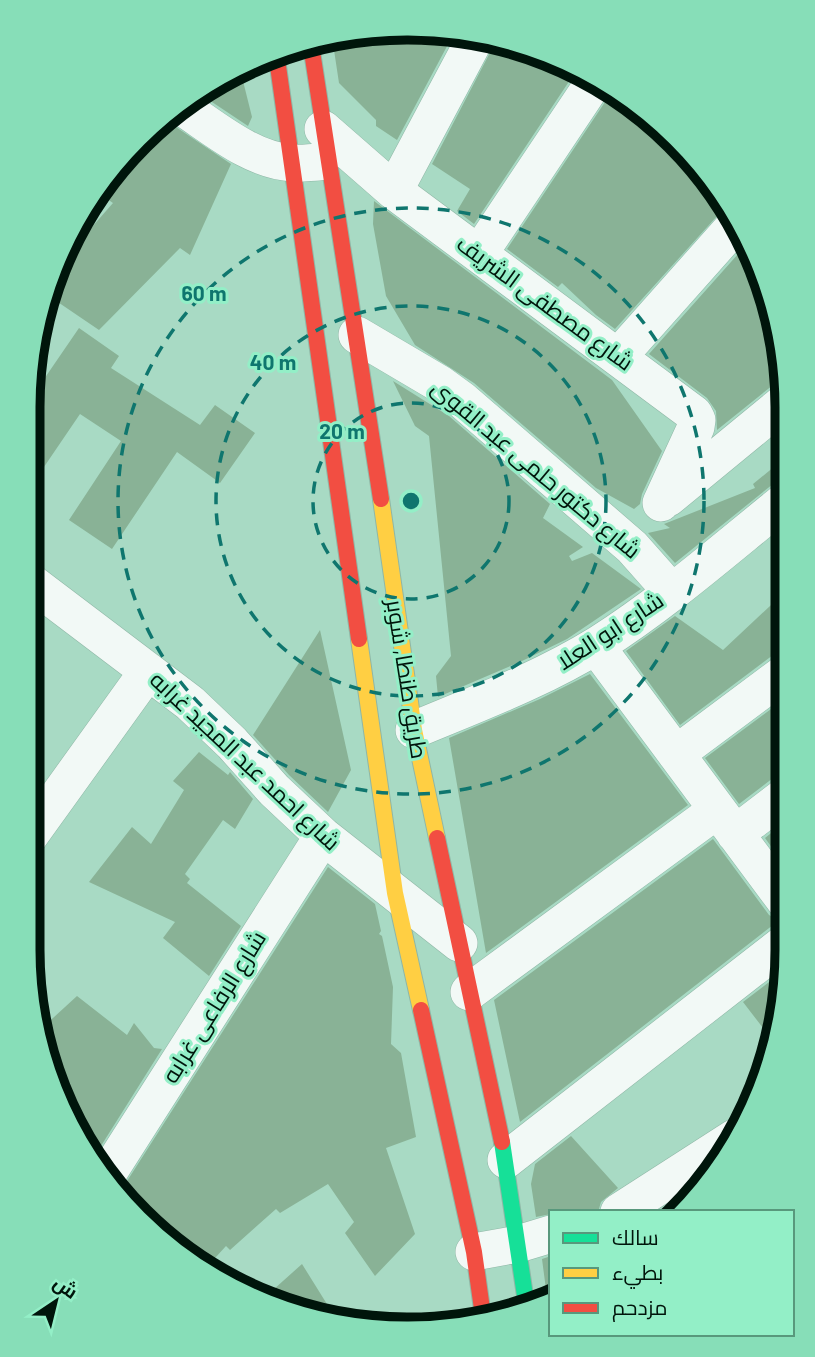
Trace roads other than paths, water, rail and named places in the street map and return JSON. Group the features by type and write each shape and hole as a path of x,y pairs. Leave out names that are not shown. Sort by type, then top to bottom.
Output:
{"street":[{"path":"394,191 471,46"},
{"name":"طريق طنطا, شوبر","path":"312,58 414,730 506,1160 534,1239 528,1296"},
{"name":"طريق طنطا, شوبر","path":"278,64 395,893 474,1252 482,1309"},
{"path":"480,254 590,88"},
{"path":"190,112 246,148 267,158 291,163 325,145"},
{"name":"شارع مصطفى الشريف","path":"325,145 394,191 694,414 697,420 696,428 662,503"},
{"path":"618,357 730,231"},
{"name":"شارع دكتور حلمى عبد القوى","path":"356,335 440,384 462,400 621,538 671,591"},
{"path":"621,538 775,410"},
{"name":"شارع ابو العلا","path":"414,730 545,673 596,646 633,621 775,509"},
{"name":"شارع احمد عبد المجيد غرابه","path":"40,588 198,711 232,743 274,790 323,836 460,943"},
{"path":"596,646 775,887"},
{"path":"40,821 148,671"},
{"path":"676,754 775,680"},
{"path":"469,992 726,822 775,800"},
{"name":"شارع الرفاعى غرابه","path":"112,1167 323,836"},
{"path":"506,1160 775,951"},
{"path":"623,1210 716,1150"},
{"path":"474,1252 534,1239"}]}
